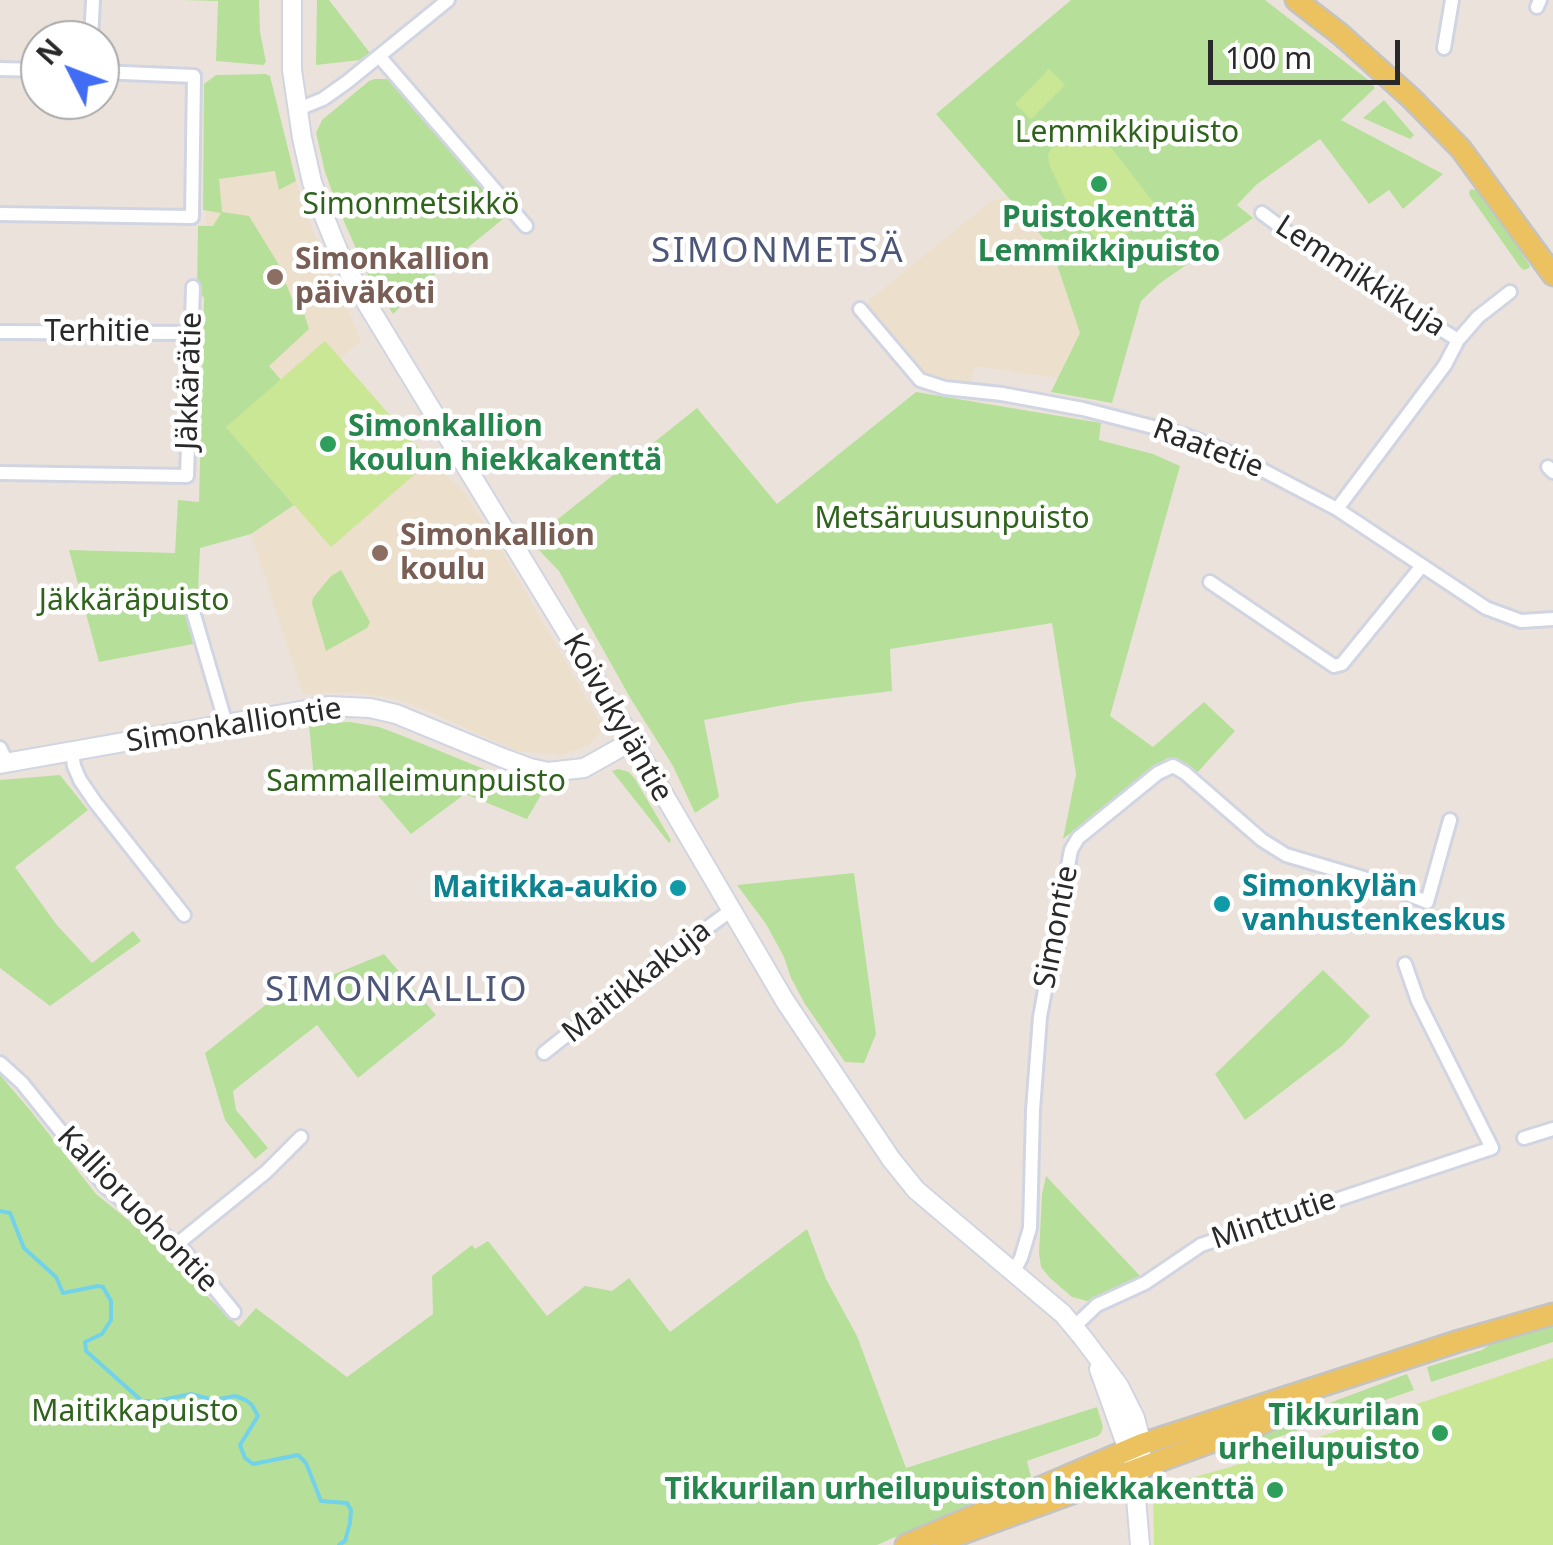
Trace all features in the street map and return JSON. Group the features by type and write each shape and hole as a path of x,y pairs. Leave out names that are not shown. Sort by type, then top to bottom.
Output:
{"main road":[{"name":"Koivukyläntie","path":"292,0 296,110 312,182 339,253 370,308 785,1002 902,1176 1062,1314 1095,1354 1119,1386 1134,1418 1136,1454"},
{"path":"1296,0 1397,85 1461,150 1553,276"},
{"name":"Simonkalliontie","path":"2,758 72,752 313,707 370,708 396,714 548,772 584,768 632,741"},
{"path":"906,1545 1136,1454 1260,1424 1315,1400 1553,1314"},
{"path":"930,1545 1136,1454"},
{"path":"1136,1454 1140,1545"}],"street":[{"path":"296,110 323,99 448,0"},
{"path":"1444,48 1452,0"},
{"path":"379,56 526,226"},
{"path":"0,214 192,217 194,76 120,73"},
{"name":"Lemmikkikuja","path":"1262,214 1458,340"},
{"name":"Jäkkärätie","path":"0,473 187,476 193,287"},
{"path":"1337,510 1445,364 1458,340 1478,317 1510,292"},
{"name":"Raatetie","path":"860,309 920,380 945,388 1084,409 1184,435 1230,453 1337,510 1486,608 1521,621 1553,619"},
{"name":"Terhitie","path":"0,332 193,332"},
{"path":"1210,582 1334,666 1342,664 1421,567"},
{"path":"192,608 226,724"},
{"path":"72,752 80,780 184,914"},
{"name":"Simontie","path":"1013,1273 1030,1228 1040,1016 1071,850 1078,838 1172,766 1186,773 1262,840 1286,855 1377,882 1427,902 1450,820"},
{"name":"Maitikkakuja","path":"544,1053 730,910"},
{"name":"Minttutie","path":"1074,1328 1097,1305 1145,1283 1201,1245 1492,1148 1418,1001 1404,964"},
{"name":"Kallioruohontie","path":"0,1063 22,1083 105,1186 186,1252 234,1312"},
{"path":"1524,1138 1553,1129"},
{"path":"176,1245 270,1168 301,1137"}],"shaded area":[{"name":"Simonkallion koulu","path":"275,171 280,189 296,181 312,229 362,342 341,360 430,461 461,489 495,539 603,727 591,744 562,755 517,751 396,699 353,692 303,694 251,534 294,505 226,427 227,320 212,249 213,227 206,226 206,211 221,212 219,179"},
{"path":"1006,197 1051,247 1080,333 1058,378 974,366 971,386 922,375 866,303 990,202"}],"green space":[{"path":"182,0 259,0 266,62 263,65 216,61 218,1"},
{"path":"317,0 329,0 370,53 360,60 316,65"},
{"name":"Lemmikkipuisto","path":"1071,0 1265,0 1375,88 1341,120 1443,174 1403,209 1389,190 1369,204 1320,139 1256,185 1237,205 1253,218 1141,301 1112,403 1051,392 1080,333 1051,247 936,114"},
{"path":"1049,69 1065,85 1031,119 1015,104"},
{"name":"Jäkkäräpuisto","path":"216,75 270,76 296,181 279,190 275,171 219,179 222,212 249,216 279,265 292,299 299,298 309,329 269,366 281,380 227,428 294,505 251,534 200,548 198,593 183,597 193,644 99,662 69,550 175,553 178,500 199,502 204,298 197,289 198,226 213,226 221,213 203,210 204,84"},
{"name":"Simonmetsikkö","path":"374,79 396,83 498,203 503,219 423,284 393,314 367,273 338,208 316,133 322,120"},
{"path":"1384,100 1414,135 1410,139 1363,118"},
{"name":"Puistokenttä Lemmikkipuisto","path":"1089,119 1161,212 1121,237 1104,241 1097,240 1068,205 1049,164 1048,155 1057,137"},
{"path":"1471,189 1481,191 1529,268 1520,267 1470,196"},
{"name":"Simonkallion koulun hiekkakenttä","path":"325,341 430,461 331,547 226,427"},
{"name":"Metsäruusunpuisto","path":"916,392 1101,423 1099,440 1153,454 1180,466 1110,716 1153,747 1204,702 1235,731 1196,774 1188,766 1167,758 1063,839 1076,774 1052,623 890,649 892,691 800,702 704,720 719,797 695,813 673,766 559,571 532,543 697,408 777,504"},
{"path":"341,570 370,622 367,628 326,651 312,603 331,576"},
{"name":"Sammalleimunpuisto","path":"350,722 379,727 511,780 546,786 527,819 465,794 411,834 362,777 314,779 309,724"},
{"path":"618,769 635,779 671,840 669,843 612,771"},
{"path":"60,775 88,810 15,867 56,924 92,963 133,931 141,941 50,1006 0,968 0,780"},
{"path":"854,873 876,1034 864,1063 845,1062 805,1004 766,924 737,885"},
{"path":"384,954 436,1015 358,1078 317,1025 233,1091 236,1110 268,1148 255,1159 225,1120 205,1053 273,999"},
{"path":"1323,970 1370,1016 1342,1046 1245,1120 1215,1074"},
{"name":"Maitikkapuisto","path":"0,1075 96,1194 153,1240 239,1327 256,1308 347,1377 433,1314 432,1276 472,1245 475,1249 488,1241 547,1316 585,1286 612,1291 629,1278 670,1332 807,1229 826,1279 857,1336 906,1468 1097,1407 1103,1427 1098,1436 1027,1461 1031,1477 877,1545 0,1545"},
{"path":"1046,1176 1141,1277 1087,1301 1072,1297 1050,1278 1041,1267 1039,1253"},
{"path":"1553,1320 1553,1342 1431,1382 1427,1367 1482,1350 1495,1341"},
{"name":"Tikkurilan urheilupuisto","path":"1553,1358 1553,1545 1154,1545 1153,1499 1160,1490"},
{"path":"1407,1374 1414,1390 1261,1443 1257,1430"}],"waterway":[{"path":"0,1211 10,1213 24,1248 56,1277 63,1293 103,1287 111,1301 111,1320 102,1334 85,1342 86,1351 142,1401 191,1394 214,1400 235,1396 246,1400 258,1416 240,1445 245,1458 253,1464 298,1455 306,1463 321,1501 347,1503 351,1510 345,1541 339,1545"}],"place":[{"name":"Puistokenttä Lemmikkipuisto","path":"1099,184"},
{"name":"Simonkallion päiväkoti","path":"275,277"},
{"name":"Simonkallion koulun hiekkakenttä","path":"328,444"},
{"name":"Simonkallion koulu","path":"380,553"},
{"name":"Maitikka-aukio","path":"678,888"},
{"name":"Simonkylän vanhustenkeskus","path":"1222,904"},
{"name":"Tikkurilan urheilupuisto","path":"1440,1433"},
{"name":"Tikkurilan urheilupuiston hiekkakenttä","path":"1275,1490"}],"district":[{"name":"SIMONMETSÄ","path":"778,252"},
{"name":"SIMONKALLIO","path":"397,991"}]}
